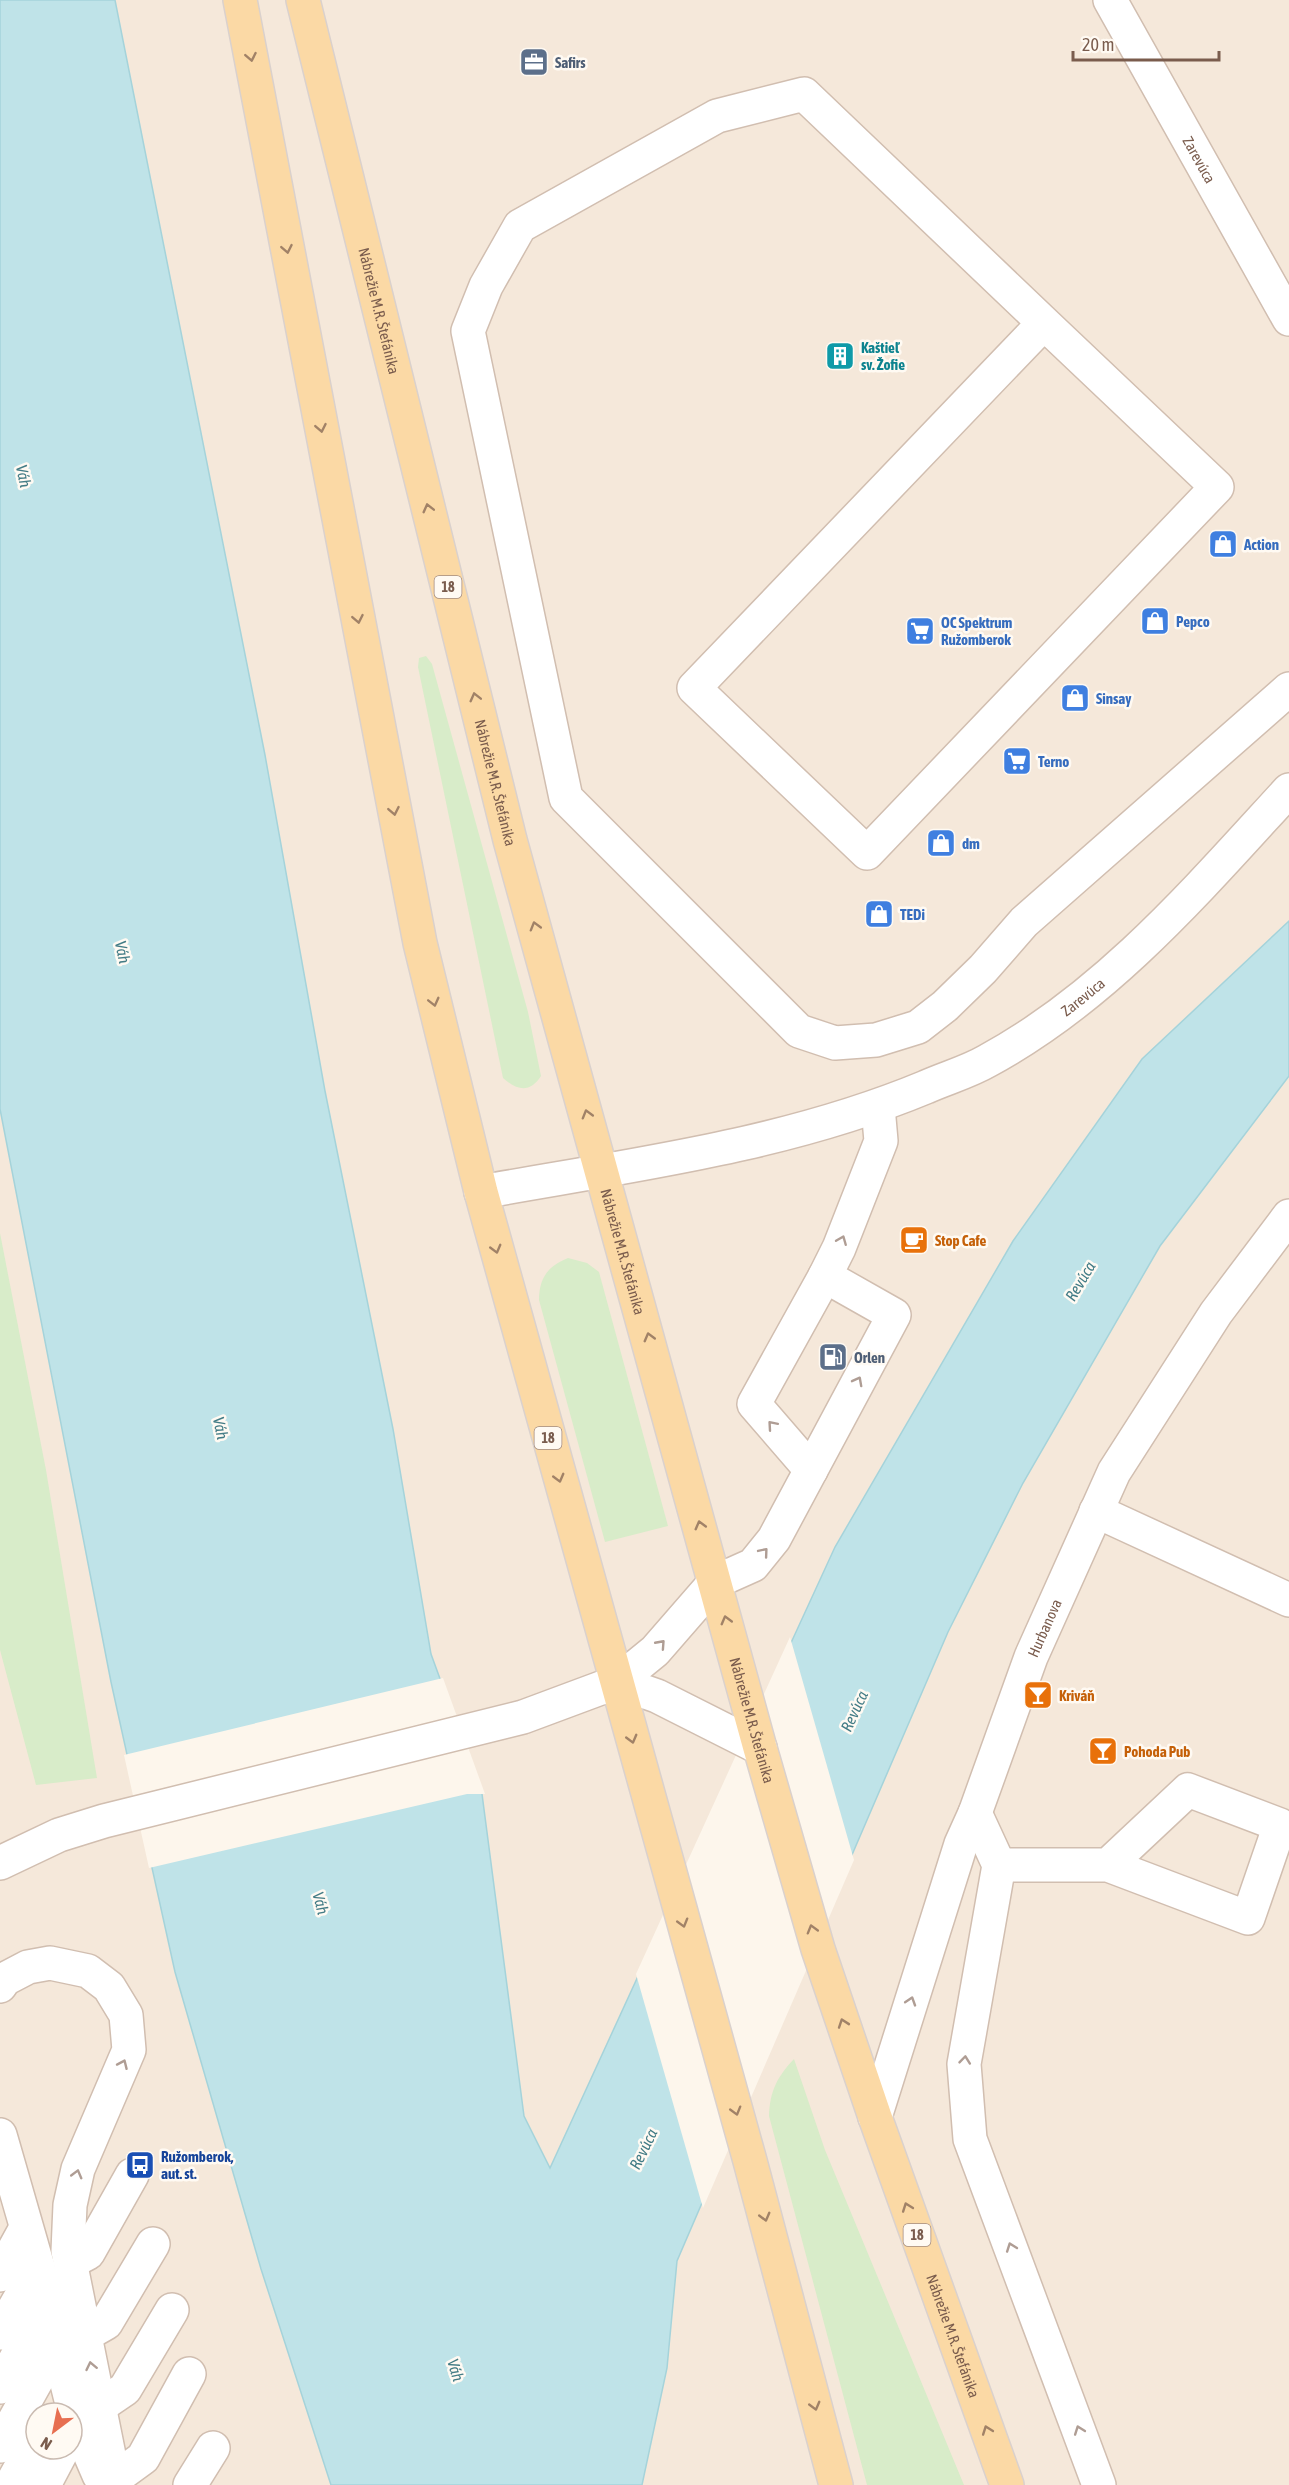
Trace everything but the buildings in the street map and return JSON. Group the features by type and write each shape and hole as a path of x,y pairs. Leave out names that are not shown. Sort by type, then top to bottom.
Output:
{"main road":[{"name":"18","path":"240,0 420,944 481,1192 750,2161 836,2485"},
{"name":"Nábrežie M.R. Štefánika","path":"303,0 510,840 603,1170 760,1748 830,1985 1007,2485"}],"street":[{"name":"Zarevúca","path":"1110,0 1289,319"},
{"path":"1044,323 694,688 867,853 1217,487 804,94 717,116 520,226 486,286 468,332 566,798 799,1031 835,1043 876,1040 918,1027 945,1006 983,969 1024,922 1289,688"},
{"name":"Zarevúca","path":"481,1192 689,1156 823,1125 878,1107 986,1062 1095,987 1174,916 1289,790"},
{"path":"811,1470 754,1404 839,1248 881,1141 878,1107"},
{"name":"Hurbanova","path":"875,2117 958,1855 1031,1657 1096,1511 1114,1472 1216,1313 1289,1216"},
{"path":"0,1863 59,1835 523,1717 617,1682 655,1651 715,1582 753,1565 774,1539 894,1315 825,1276"},
{"path":"1096,1511 1289,1600"},
{"path":"617,1682 657,1696 760,1748"},
{"path":"999,1865 1108,1865 1248,1918 1280,1825 1188,1790 1108,1865"},
{"path":"975,1813 999,1865 964,2064 970,2139 1099,2485"},
{"path":"0,1986 5,1979 28,1967 50,1963 88,1971 109,1987 126,2015 129,2050 78,2169 72,2196 68,2252 71,2262 72,2401"},
{"path":"0,2275 13,2222 5,2157"},
{"path":"71,2262 88,2253 132,2175"},
{"path":"13,2222 38,2267 47,2303 71,2339 67,2384 69,2401"},
{"path":"0,2446 71,2339 106,2323 153,2244"},
{"path":"0,2333 38,2267"},
{"path":"0,2387 47,2303"},
{"path":"84,2418 125,2390 172,2310"},
{"path":"84,2442 110,2483 143,2458 189,2374"},
{"path":"190,2485 213,2448"},
{"path":"11,2485 24,2461"},
{"path":"44,2485 56,2461"}],"shaded area":[{"path":"0,0 1289,0 1289,2485 0,2485"}],"green space":[{"path":"426,656 432,664 528,1012 541,1076 528,1088 514,1086 503,1078 418,667 419,658"},
{"path":"0,1233 46,1470 97,1778 36,1785 0,1650"},
{"path":"568,1258 587,1263 599,1272 668,1526 605,1542 539,1300 539,1292 546,1274 555,1265"},
{"path":"794,2059 825,2150 964,2485 867,2485 769,2116 776,2085"}],"water":[{"path":"0,0 115,0 265,755 325,1091 393,1429 431,1654 482,1794 524,2116 550,2168 835,1547 1013,1241 1142,1059 1289,921 1289,1076 1160,1246 1023,1483 948,1632 677,2261 667,2368 642,2485 331,2485 261,2269 175,1972 111,1682 0,1109"}],"pier":[{"path":"790,1637 854,1860 703,2208 636,1974"},
{"path":"443,1678 485,1794 467,1794 149,1868 124,1755"}],"place":[{"name":"Safirs","path":"534,62"},
{"name":"Kaštieľ sv. Žofie","path":"840,356"},
{"name":"Action","path":"1223,544"},
{"name":"Pepco","path":"1155,621"},
{"name":"OC Spektrum Ružomberok","path":"920,631"},
{"name":"Sinsay","path":"1075,698"},
{"name":"Terno","path":"1017,761"},
{"name":"dm","path":"941,843"},
{"name":"TEDi","path":"879,914"},
{"name":"Stop Cafe","path":"914,1240"},
{"name":"Orlen","path":"833,1357"},
{"name":"Kriváň","path":"1038,1695"},
{"name":"Pohoda Pub","path":"1103,1751"},
{"name":"Ružomberok, aut. st.","path":"140,2165"}],"water label":[{"name":"Váh","path":"24,476"},
{"name":"Váh","path":"123,952"},
{"name":"Revúca","path":"1080,1281"},
{"name":"Váh","path":"221,1428"},
{"name":"Revúca","path":"854,1711"},
{"name":"Váh","path":"321,1903"},
{"name":"Revúca","path":"643,2149"},
{"name":"Váh","path":"456,2370"}]}
